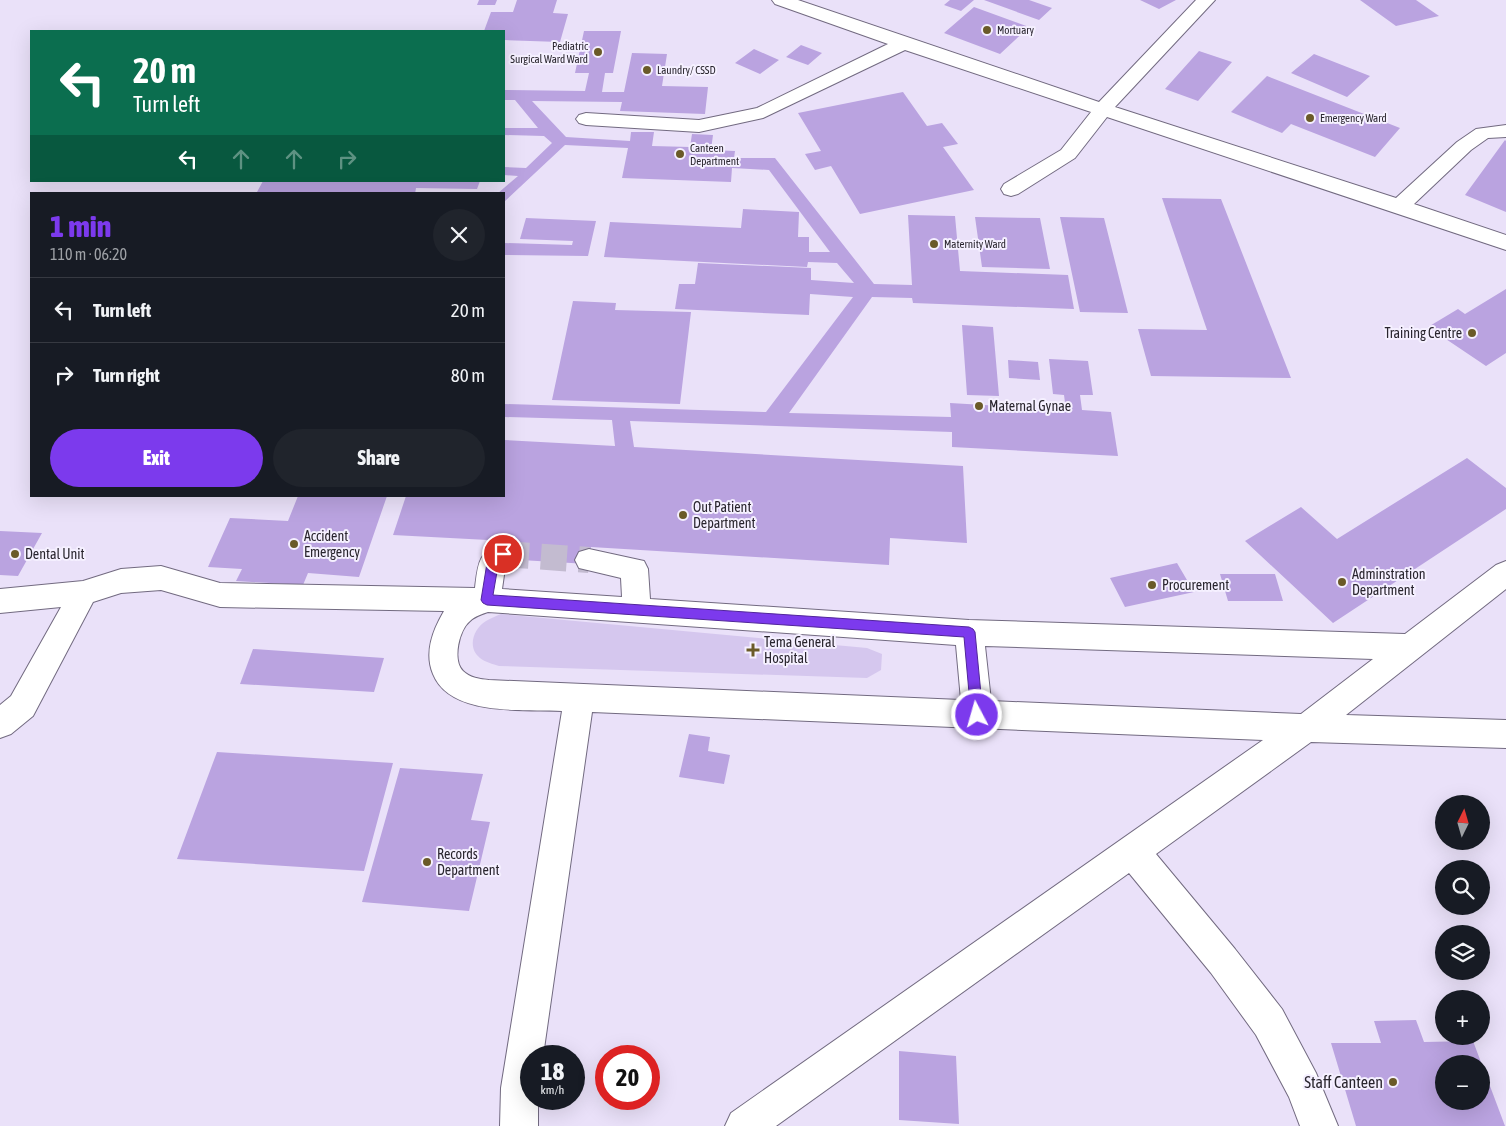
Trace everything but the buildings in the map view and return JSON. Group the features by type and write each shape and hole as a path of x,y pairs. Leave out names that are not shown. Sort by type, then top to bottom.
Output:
{"street":[{"path":"782,0 902,44 1400,206 1506,243"},
{"path":"1011,189 1068,154 1103,109 1206,0"},
{"path":"586,119 700,126 763,112 902,44"},
{"path":"1400,206 1464,146 1483,133 1506,131"},
{"path":"487,600 492,563 503,554"},
{"path":"589,560 634,569 638,609"},
{"path":"744,1126 1306,728 1506,573"},
{"path":"0,600 83,593 121,581 161,578 220,595 487,600 969,632 1411,647"},
{"path":"0,724 22,706 83,593"},
{"path":"487,600 459,612 447,630 444,655 446,670 451,680 462,688 489,694 1306,728 1506,734"},
{"path":"969,632 977,715"},
{"path":"519,1126 520,1088 579,698"},
{"path":"1133,852 1223,961 1269,1022 1303,1086 1319,1126"}],"shaded area":[{"path":"501,614 867,648 882,654 881,670 867,678 499,666 487,662 476,654 473,639 481,624"}],"tunnel":[{"path":"503,554 589,560"}],"place":[{"name":"Mortuary","path":"987,30"},
{"name":"Pediatric Surgical Ward Ward","path":"598,52"},
{"name":"Laundry/ CSSD","path":"647,70"},
{"name":"Emergency Ward","path":"1310,118"},
{"name":"Canteen Department","path":"680,154"},
{"name":"Maternity Ward","path":"934,244"},
{"name":"Training Centre","path":"1472,333"},
{"name":"Maternal Gynae","path":"979,406"},
{"name":"Out Patient Department","path":"683,515"},
{"name":"Accident Emergency","path":"294,544"},
{"name":"Dental Unit","path":"15,554"},
{"name":"Adminstration Department","path":"1342,582"},
{"name":"Procurement","path":"1152,585"},
{"name":"Tema General Hospital","path":"753,650"},
{"name":"Records Department","path":"427,862"},
{"name":"Staff Canteen","path":"1393,1082"}],"route":[{"path":"503,554 492,563 487,600 969,632 977,715"}]}
